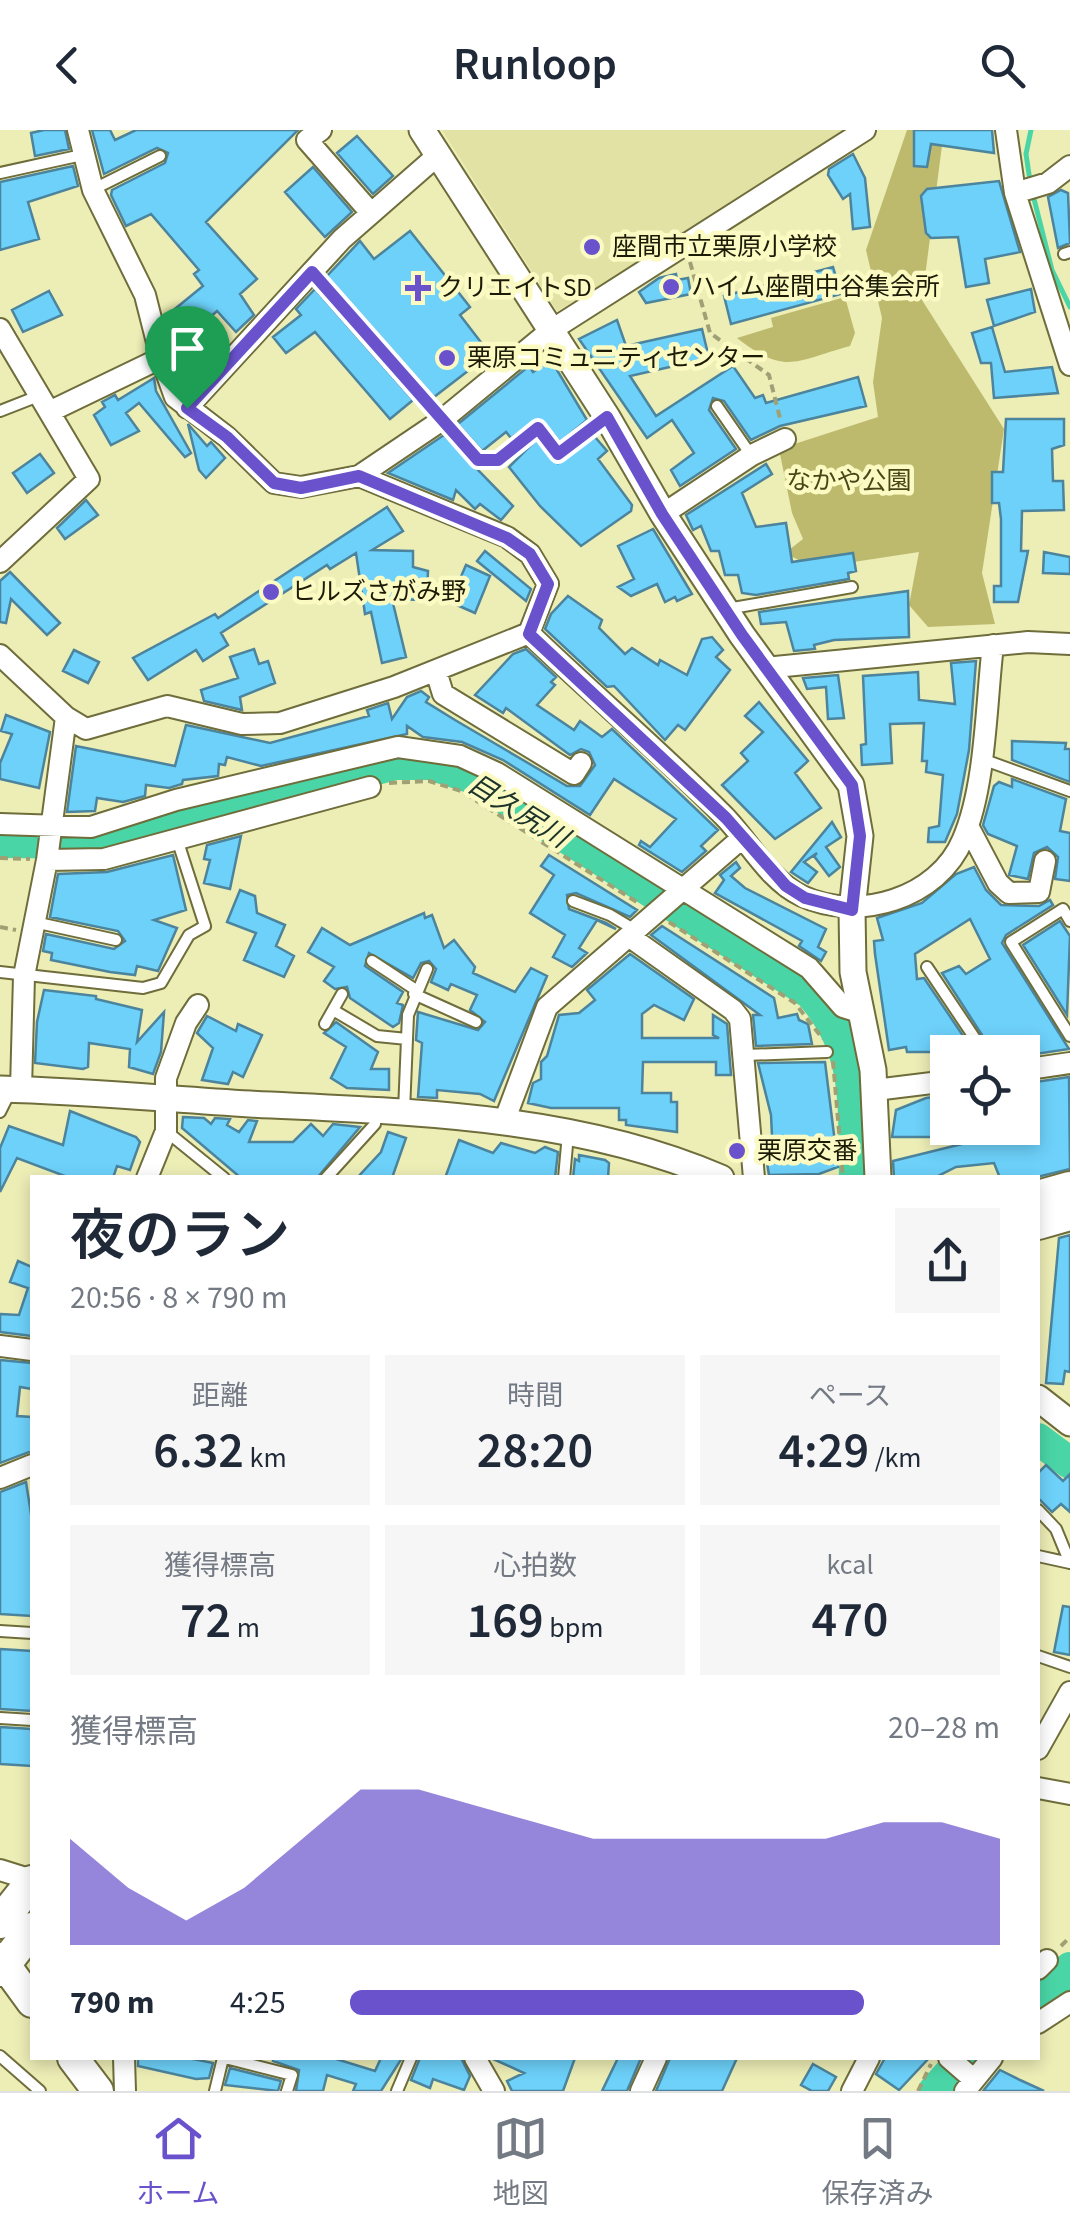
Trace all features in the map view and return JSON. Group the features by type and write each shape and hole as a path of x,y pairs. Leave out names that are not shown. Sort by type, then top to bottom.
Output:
{"highway":[{"path":"1040,1196 1070,1188"},
{"path":"1040,1223 1070,1214"},
{"path":"0,1922 30,1884"},
{"path":"2,1964 30,1931"}],"main road":[{"path":"2,1964 30,1999"},
{"path":"75,2060 98,2091"}],"street":[{"path":"78,130 93,190 146,295 168,385 187,408 227,437 274,483 301,488 359,476 442,420 550,330 865,130"},
{"path":"321,130 307,140 371,213"},
{"path":"422,130 607,417 662,514 765,668 852,785 860,836 852,910 859,1012 874,1090 878,1175"},
{"path":"1006,130 1027,189 1070,365"},
{"path":"187,408 312,272 438,154"},
{"path":"1027,189 1070,166"},
{"path":"0,328 89,479 0,562"},
{"path":"46,403 161,358"},
{"path":"662,514 785,439"},
{"path":"2,663 86,729 176,706 263,726 436,671 529,634 548,584 530,554 507,538 359,476"},
{"path":"529,634 726,818 795,892 852,910 892,902 925,883 946,866 968,826 993,645"},
{"path":"765,668 993,645 1070,644"},
{"path":"436,671 443,694 574,774 582,763"},
{"path":"66,717 8,1095 374,1110 504,1122 644,1150 712,1175"},
{"path":"0,824 49,831 91,827 176,800 398,746 419,747 460,756 497,773 681,893 809,968 843,1007 859,1012"},
{"path":"47,858 104,859 176,836 370,787"},
{"path":"968,826 998,882 1009,892 1039,892 1046,861"},
{"path":"504,1122 547,1007 742,838"},
{"path":"634,934 733,1010 744,1031 754,1175"},
{"path":"148,1175 166,1131 166,1078 186,1023 198,1006"},
{"path":"1040,1067 1070,1063"},
{"path":"874,1090 930,1082"},
{"path":"0,1346 30,1350"},
{"path":"1040,1400 1070,1423"},
{"path":"0,1478 30,1466"},
{"path":"1040,1745 1070,1692"},
{"path":"1040,1788 1070,1794"},
{"path":"0,1870 30,1880"},
{"path":"1040,2021 1070,2002"},
{"path":"124,2060 125,2091"},
{"path":"476,2060 494,2091"},
{"path":"641,2091 655,2060"},
{"path":"852,2091 869,2060"},
{"path":"951,2060 968,2081 990,2060"}],"lane":[{"path":"0,173 82,155"},
{"path":"93,190 160,156"},
{"path":"312,272 478,460 498,460 538,428 558,454 607,417"},
{"path":"0,411 46,403"},
{"path":"718,406 752,456"},
{"path":"726,610 852,587"},
{"path":"980,759 1070,792"},
{"path":"0,972 143,988 161,983 189,934 205,926 176,836"},
{"path":"573,902 610,914 634,934"},
{"path":"1070,921 1063,909 1010,942 1070,1036"},
{"path":"33,922 116,940"},
{"path":"372,961 415,992 476,1022"},
{"path":"927,968 972,1035"},
{"path":"404,1112 407,1039 415,992 427,969"},
{"path":"324,1024 342,994"},
{"path":"333,1010 378,1036 407,1039"},
{"path":"746,1055 827,1052"},
{"path":"329,1175 375,1124 374,1110"},
{"path":"166,1131 220,1175"},
{"path":"564,1175 568,1132"},
{"path":"1040,1512 1056,1529 1070,1563 1040,1556"},
{"path":"0,1631 30,1633"},
{"path":"1040,1657 1070,1667"},
{"path":"0,1718 30,1720"},
{"path":"0,2056 40,2091"},
{"path":"215,2091 223,2060"},
{"path":"232,2060 292,2075 288,2091"},
{"path":"397,2091 410,2060"}],"path":[{"path":"687,253 706,325 714,338 772,379 785,439"},
{"path":"370,787 407,779 452,787 659,913 795,1003 816,1025 838,1084 843,1175"},
{"path":"0,858 47,858"},
{"path":"918,2091 933,2060"}],"shaded area":[{"name":"座間市立栗原小学校","path":"442,130 853,130 777,183 557,311"}],"green space":[{"name":"なかや公園","path":"907,130 944,130 922,300 1004,429 982,573 995,624 928,627 909,605 919,552 814,568 785,553 803,539 792,513 779,449 878,417 873,382 882,318 866,250"},
{"path":"845,297 855,333 850,346 791,362 768,357 737,338 773,327 771,318"}],"building":[{"path":"65,130 69,149 35,156 31,133"},
{"path":"92,130 110,130 115,140 136,130 298,130 206,222 257,279 240,294 254,315 236,332 217,311 184,341 166,323 165,317 203,286 194,274 199,270 151,214 126,226 111,195 112,190 165,163 168,153 157,148 104,174"},
{"path":"914,130 992,130 994,153 931,144 927,167 914,166"},
{"path":"357,136 393,176 373,194 337,153"},
{"path":"853,154 865,178 870,227 853,229 850,194 843,199 828,175 829,169"},
{"path":"73,166 78,186 28,202 39,239 0,250 0,182"},
{"path":"313,167 352,212 325,237 285,192"},
{"path":"999,181 1020,252 985,259 989,283 966,287 958,237 931,238 926,233 921,196 927,189"},
{"path":"1061,190 1068,193 1070,243 1058,248 1048,197"},
{"path":"410,231 470,307 460,315 490,354 434,397 327,276 360,241 374,259"},
{"path":"833,267 841,294 731,324 724,296"},
{"name":"ハイム座間中谷集会所","path":"676,274 677,280 688,278 691,294 646,303 639,292 659,278"},
{"path":"315,289 413,400 390,419 315,332 286,353 273,337 301,315 296,309"},
{"path":"1031,289 1035,312 994,326 987,300"},
{"path":"49,291 62,315 23,332 12,310"},
{"path":"617,320 626,346 702,329 709,358 630,376 656,416 733,366 755,398 763,395 766,403 858,377 866,406 780,426 751,440 724,401 713,398 709,410 736,449 680,486 671,470 694,453 672,420 647,438 579,339"},
{"path":"992,327 1005,372 1052,367 1058,393 994,398 991,363 981,363 972,333"},
{"path":"551,360 587,420 560,442 544,422 536,420 511,438 506,432 482,451 458,424 529,366 533,372"},
{"path":"154,378 156,391 191,453 185,457 139,403 126,413 139,431 111,445 94,415 105,407 102,402 115,395 118,400"},
{"path":"1006,419 1064,419 1064,445 1052,449 1053,481 1063,481 1064,510 1022,511 1021,551 1028,551 1018,602 994,602 994,586 1001,586 1001,519 999,503 992,503 992,472 1003,472"},
{"path":"188,424 207,446 211,442 225,458 206,478 199,470"},
{"path":"444,435 513,506 501,520 480,504 475,509 456,490 453,500 388,473"},
{"path":"595,437 607,451 598,459 632,505 631,511 581,546 540,506 509,467 536,440 558,463"},
{"path":"40,454 54,473 27,493 13,473"},
{"path":"766,464 772,474 742,493 756,527 786,523 792,562 853,553 856,571 848,573 849,579 756,595 742,593 738,575 725,575 719,551 711,551 701,526 693,530 686,515"},
{"path":"86,500 98,515 65,539 57,528"},
{"path":"387,507 403,531 372,550 413,551 413,567 428,571 427,592 422,590 422,600 392,599 406,657 382,663 371,612 365,614 356,553 330,569 327,565 221,633 228,645 203,661 196,650 148,680 133,658 215,614 218,618"},
{"path":"653,529 692,594 677,601 675,597 665,602 657,584 631,596 618,587 634,579 618,546"},
{"path":"485,551 531,589 526,601 477,561"},
{"path":"1044,552 1070,557 1070,574 1043,573"},
{"path":"466,565 490,576 475,613 450,602"},
{"path":"10,572 60,623 47,635 11,599 6,623 0,622 0,581"},
{"path":"908,591 909,637 834,640 814,645 815,649 794,651 786,622 761,624 759,612"},
{"path":"568,596 602,620 599,628 625,654 632,648 658,665 660,660 687,675 702,639 712,637 723,650 716,657 730,670 685,730 678,725 665,740 614,686 607,687 545,629 551,614"},
{"path":"254,649 259,664 268,661 275,683 240,697 242,710 204,701 201,690 238,678 230,657"},
{"path":"526,649 556,677 551,682 555,685 537,705 574,730 580,721 602,737 612,729 718,830 701,846 706,851 682,872 639,845 641,841 650,847 676,819 614,779 590,815 503,760 462,742 423,737 407,726 407,734 261,766 227,757 225,765 219,764 218,776 183,780 169,788 146,785 145,796 123,802 97,798 95,811 67,812 76,746 175,766 186,725 270,743 369,716 367,710 388,703 392,719 407,697 421,691 429,697 426,702 455,720 567,786 580,786 595,765 589,752 581,749 570,755 506,708 503,713 475,695 513,654"},
{"path":"74,650 99,662 88,683 63,671"},
{"path":"976,661 969,750 957,814 945,842 928,842 929,828 939,826 943,775 926,772 927,761 922,761 924,723 890,724 892,763 862,765 861,745 866,744 863,676 918,672 919,700 955,704 951,663"},
{"path":"838,675 844,718 828,719 826,687 807,689 803,678"},
{"path":"759,702 808,761 795,773 821,808 775,839 722,785 748,761 741,753 763,732 745,716"},
{"path":"6,715 50,732 39,788 0,779 0,763 12,734 1,731"},
{"path":"1012,741 1066,743 1065,749 1070,749 1070,782 1012,760"},
{"path":"1012,779 1066,799 1060,831 1070,833 1070,881 1055,879 1058,857 1047,847 1034,853 1028,879 1009,875 1017,846 988,834 983,825 994,786 999,782 1012,787"},
{"path":"832,822 841,837 826,847 840,867 829,876 814,856 817,853 804,862 817,872 808,883 791,872"},
{"path":"241,836 230,889 204,883 210,860 204,859 207,845"},
{"path":"173,855 186,910 154,920 177,928 158,971 137,966 135,975 110,972 51,960 52,953 43,951 46,934 114,949 125,941 118,931 50,917 58,874 107,872"},
{"path":"549,855 637,910 630,917 576,893 567,895 569,909 606,923 616,929 597,920 579,948 587,953 572,967 553,957 565,935 530,913 554,875 541,866"},
{"path":"736,862 740,868 731,876 745,888 826,929 818,947 826,952 821,961 799,946 802,941 715,893 724,880 720,875"},
{"path":"974,867 986,890 1001,905 1039,906 1050,900 1053,905 1006,935 1002,943 1069,1049 1040,1053 1040,1035 982,1035 942,973 959,966 966,974 990,959 970,919 915,954 917,979 924,978 963,1035 930,1035 930,1052 907,1052 906,1047 889,1050 875,954 874,941 883,940 877,918 922,903 956,874"},
{"path":"240,890 255,896 257,913 285,925 276,946 294,956 284,977 244,960 256,933 227,922"},
{"path":"424,913 425,918 432,915 444,948 454,940 475,967 473,973 515,992 531,968 547,976 494,1101 480,1094 437,1090 437,1098 418,1097 422,1043 416,1040 418,1012 478,1030 485,1022 470,1010 477,995 451,984 448,990 431,982 436,969 429,961 421,963 413,978 369,953 365,966 403,992 397,1003 403,1005 399,1023 393,1027 350,998 347,987 335,989 324,981 334,967 308,952 322,928 350,945"},
{"path":"1060,921 1070,936 1067,1015 1023,945"},
{"path":"662,926 774,998 778,1018 797,1014 799,1020 808,1024 812,1044 756,1046 753,1015 760,1015 651,935"},
{"path":"630,954 694,999 684,1020 654,1005 642,1014 642,1038 719,1038 713,1035 713,1015 727,1024 731,1075 716,1075 716,1062 643,1062 642,1093 671,1093 671,1102 677,1102 677,1132 626,1125 626,1120 619,1120 619,1108 551,1108 528,1103 533,1083 541,1079 541,1062 547,1056 559,1015 579,1013 595,1000 587,990"},
{"path":"44,990 96,996 142,1010 137,1042 164,1012 161,1052 153,1074 129,1067 130,1049 89,1043 88,1067 83,1069 35,1063 37,1022"},
{"path":"207,1016 236,1031 238,1024 262,1035 243,1077 233,1072 228,1084 202,1080 213,1048 197,1033"},
{"path":"336,1022 378,1052 371,1069 389,1069 389,1090 347,1088 331,1078 346,1047 324,1033"},
{"path":"825,1062 838,1167 819,1174 769,1175 766,1157 773,1157 771,1115 758,1063"},
{"path":"1069,1077 1070,1169 1040,1176 999,1175 994,1163 956,1167 940,1175 894,1175 893,1161 958,1145 1040,1145 1040,1081"},
{"path":"930,1097 930,1137 892,1137 896,1110"},
{"path":"70,1111 140,1142 130,1170 117,1166 114,1175 62,1175 17,1158 0,1192 0,1148 9,1126 63,1145"},
{"path":"183,1117 204,1118 211,1124 215,1118 230,1119 227,1125 239,1132 248,1120 257,1121 249,1142 293,1142 311,1124 323,1136 333,1124 360,1127 320,1175 237,1175 182,1128"},
{"path":"388,1132 406,1138 393,1175 360,1175 381,1152"},
{"path":"459,1140 493,1153 501,1143 535,1153 545,1147 558,1152 555,1175 446,1175"},
{"path":"579,1155 605,1160 609,1163 608,1175 573,1175 575,1159 579,1161"},
{"path":"1070,1235 1070,1372 1065,1371 1063,1384 1046,1383 1059,1238"},
{"path":"18,1261 30,1266 30,1336 0,1332 0,1314 19,1315 28,1288 10,1282"},
{"path":"0,1360 30,1363 30,1389 20,1387 17,1416 30,1417 30,1452 0,1463"},
{"path":"1046,1465 1063,1481 1070,1474 1070,1512 1061,1504 1052,1512 1040,1500 1040,1471"},
{"path":"26,1482 30,1507 30,1616 0,1614 0,1492"},
{"path":"1063,1606 1070,1607 1070,1655 1054,1652"},
{"path":"0,1649 30,1651 30,1711 0,1709"},
{"path":"0,1727 30,1729 30,1766 0,1764"},
{"path":"138,2060 213,2063 209,2078 196,2079 138,2066"},
{"path":"339,2060 375,2071 380,2060 401,2060 381,2091 353,2091 356,2084 327,2075 323,2091 296,2091 299,2070 273,2061"},
{"path":"419,2060 462,2060 470,2076 464,2090 433,2079 430,2088 411,2080"},
{"path":"495,2060 574,2060 563,2091 512,2091 507,2081 524,2073"},
{"path":"617,2060 640,2060 627,2091 602,2091"},
{"path":"669,2060 736,2060 722,2091 656,2091"},
{"path":"884,2060 927,2060 899,2090 876,2074"},
{"path":"813,2064 836,2077 828,2091 812,2091 801,2085"},
{"path":"230,2068 281,2081 278,2091 225,2085"},
{"path":"1000,2070 1020,2080 1044,2091 983,2091"}],"waterway":[{"path":"1030,181 1026,154 1031,130"},
{"path":"1032,191 1052,270 1070,307"},
{"name":"目久尻川","path":"0,842 102,843 395,764 430,764 473,778 810,993 826,1014 846,1057 853,1103 855,1175"},
{"name":"目久尻川","path":"1040,1440 1070,1463"},
{"name":"目久尻川","path":"1040,1999 1070,1968"},
{"name":"目久尻川","path":"934,2091 961,2060"}],"place":[{"name":"座間市立栗原小学校","path":"592,247"},
{"name":"ハイム座間中谷集会所","path":"671,287"},
{"name":"クリエイトSD","path":"418,288"},
{"name":"栗原コミュニティセンター","path":"447,358"},
{"name":"ヒルズさがみ野","path":"271,592"},
{"name":"栗原交番","path":"737,1151"}],"route":[{"path":"312,272 478,460 498,460 538,428 558,454 607,417 662,514 742,635 852,785 860,836 858,884 852,910 805,898 786,886 726,818 529,634 548,584 530,554 507,538 359,476 301,488 274,483 227,437 187,408 312,272"}]}
